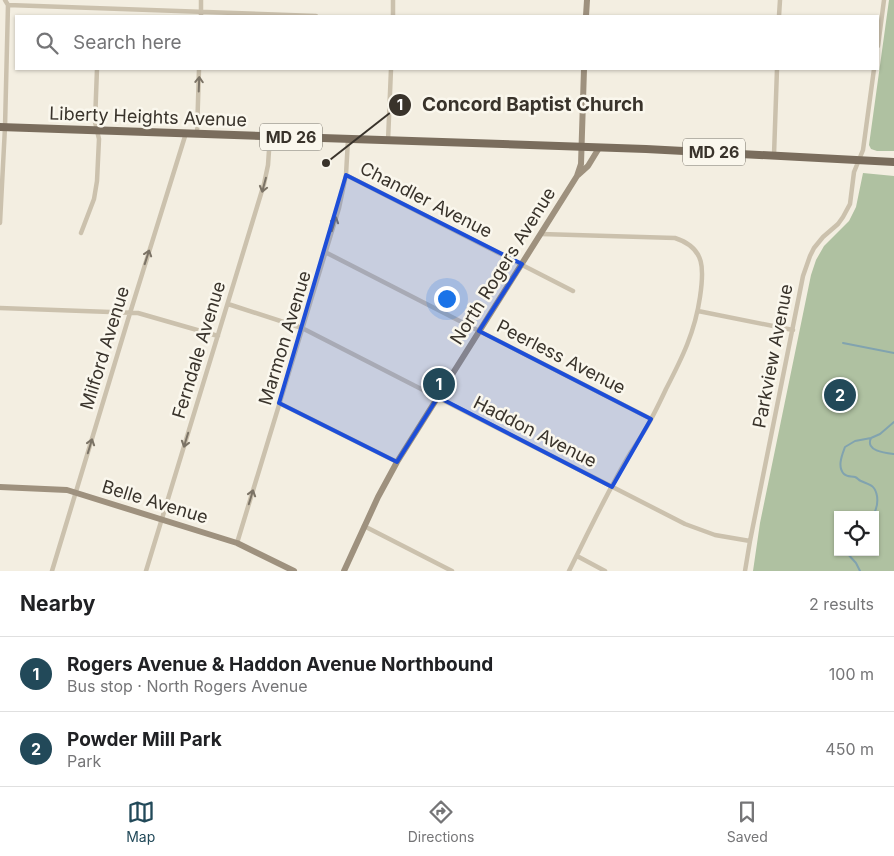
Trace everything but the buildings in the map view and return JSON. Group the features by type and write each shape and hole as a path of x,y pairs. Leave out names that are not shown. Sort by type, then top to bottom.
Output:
{"main road":[{"name":"Liberty Heights Avenue","path":"2,127 581,147 774,155 892,163"}],"street":[{"path":"201,0 201,14"},
{"path":"393,15 394,0"},
{"path":"586,15 587,0"},
{"path":"779,15 780,0"},
{"path":"879,31 884,0"},
{"path":"0,223 7,3 201,14 258,15"},
{"path":"99,15 100,8"},
{"path":"81,233 96,190 99,139 95,122 97,70"},
{"path":"197,134 199,70"},
{"path":"388,140 391,70"},
{"name":"North Rogers Avenue","path":"344,571 378,496 397,462 577,176 580,167 584,70"},
{"path":"774,155 777,70"},
{"name":"Parkview Avenue","path":"745,571 803,276 814,248 838,224 850,204 854,172 863,150 874,70"},
{"name":"Milford Avenue","path":"52,571 186,133"},
{"name":"Ferndale Avenue","path":"146,571 264,184 268,165 270,136"},
{"name":"Marmon Avenue","path":"237,543 342,197 346,175 348,139"},
{"path":"577,176 588,166 599,148"},
{"name":"Chandler Avenue","path":"346,175 573,291"},
{"path":"540,234 675,238 690,245 702,263 698,312 684,355 612,487 570,571"},
{"name":"Peerless Avenue","path":"325,252 651,418"},
{"name":"Haddon Avenue","path":"228,304 302,328 696,528 715,535 750,541"},
{"path":"0,308 138,313 218,336"},
{"path":"698,312 792,330"},
{"path":"280,403 397,462"},
{"name":"Belle Avenue","path":"0,487 61,489 76,493 237,543 294,571"},
{"path":"364,526 452,571"},
{"path":"577,556 605,571"}],"highlighted area":[{"path":"346,175 522,264 479,331 651,419 612,487 438,397 397,462 279,403"}],"green space":[{"path":"889,0 894,0 894,151 877,151 871,149 869,145"},
{"path":"863,173 894,176 894,571 753,571 760,523 811,275 816,260 824,246 849,221 856,207"}],"waterway":[{"path":"843,343 894,353"},
{"path":"875,511 877,504 875,490 872,486 860,481 856,477 844,474 840,464 845,447 855,441 880,434 894,422"},
{"path":"871,438 870,442 873,449 894,454"},
{"path":"850,556 860,571"}],"place":[{"name":"Concord Baptist Church","path":"326,163"},
{"name":"Rogers Avenue & Haddon Avenue Northbound","path":"439,384"},
{"name":"Powder Mill Park","path":"840,395"}]}
